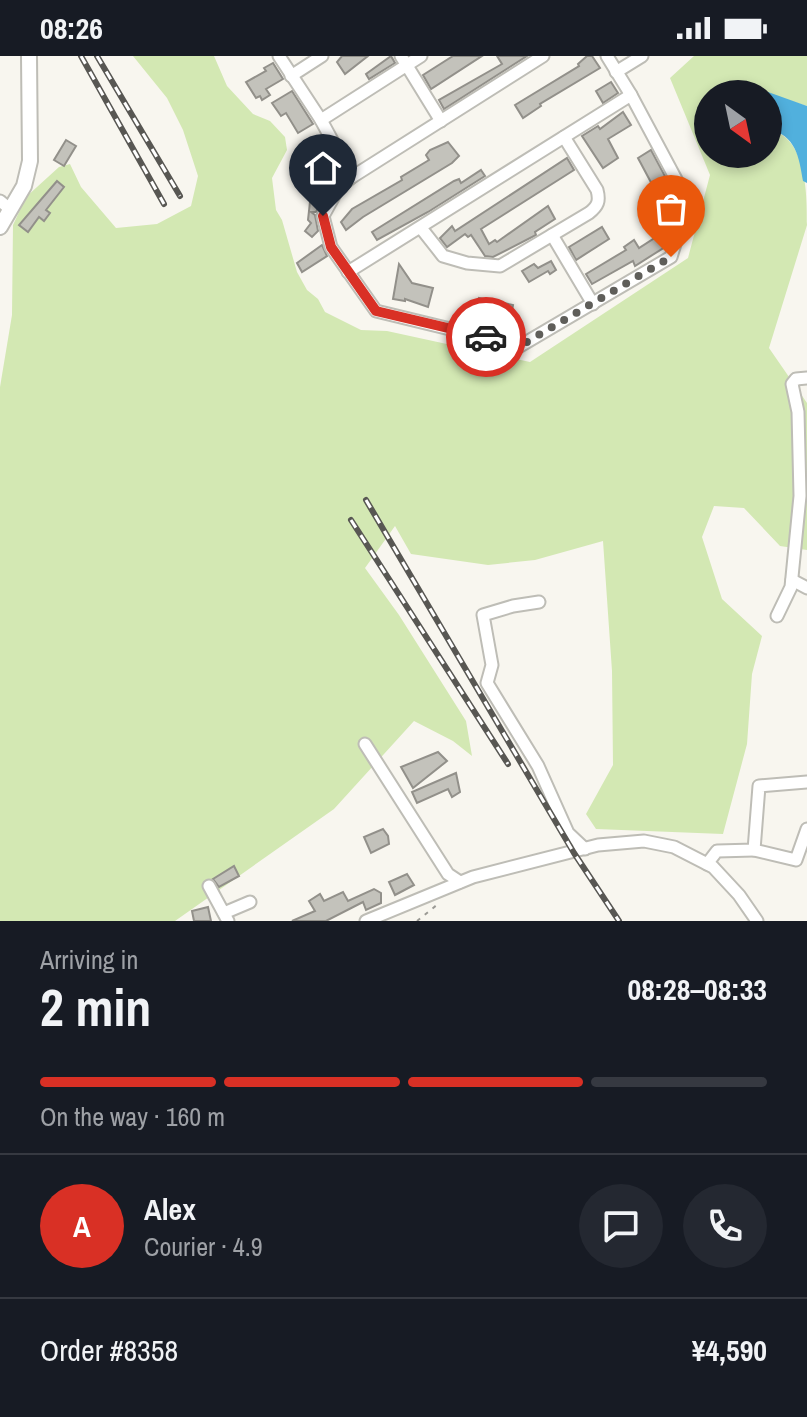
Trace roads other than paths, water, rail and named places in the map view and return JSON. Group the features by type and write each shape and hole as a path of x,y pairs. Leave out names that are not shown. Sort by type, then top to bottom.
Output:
{"street":[{"path":"0,227 6,206 24,186 30,161 29,56"},
{"path":"279,56 321,120 352,177"},
{"path":"291,76 322,56"},
{"path":"321,120 404,60 421,56"},
{"path":"543,56 339,187 323,216 331,247 376,311 520,346 671,257 686,198 607,56"},
{"path":"616,72 642,56"},
{"path":"404,60 441,121"},
{"path":"348,272 631,95"},
{"path":"421,228 443,256 489,266 509,262 589,213 597,207 597,190 564,137"},
{"path":"552,235 593,304"},
{"path":"777,616 791,587 800,496 798,412 792,384 796,379 807,378"},
{"path":"792,580 807,588"},
{"path":"539,602 483,615 492,665 487,683 538,766 568,833 585,849"},
{"path":"365,744 448,874 460,882"},
{"path":"754,850 759,786 807,782"},
{"path":"707,864 717,851 754,850 796,860 807,829"},
{"path":"366,921 460,882 598,845 644,841 674,847 707,864 739,895 757,921"},
{"path":"209,886 226,917 250,902"}],"water":[{"path":"782,97 807,106 807,183 803,181 798,156 782,134"}],"railway":[{"path":"81,56 164,204"},
{"path":"97,56 180,196"},
{"path":"366,500 574,853 619,921"},
{"path":"351,520 508,764"}]}
